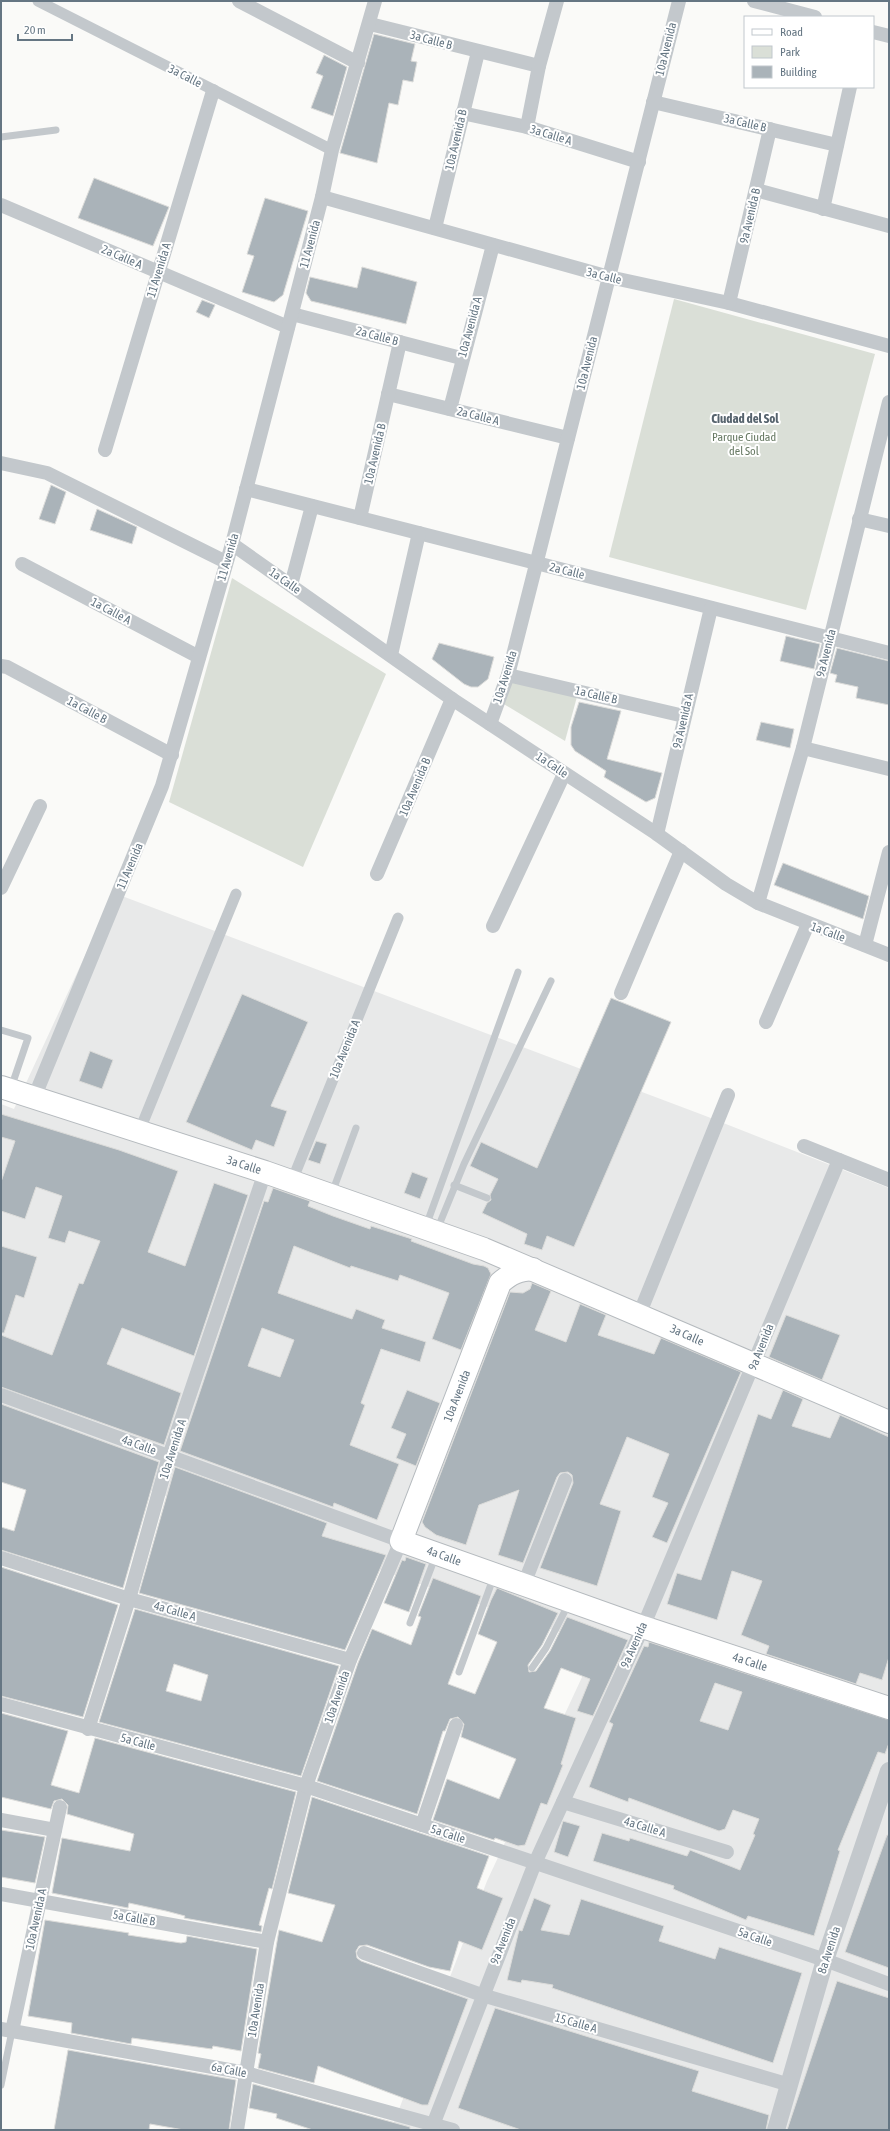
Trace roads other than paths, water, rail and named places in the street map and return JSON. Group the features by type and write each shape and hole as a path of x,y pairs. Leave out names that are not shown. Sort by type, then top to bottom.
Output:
{"main road":[{"name":"3a Calle","path":"6,1088 292,1181 484,1249 889,1422"},
{"path":"484,1249 498,1270 500,1283"},
{"path":"500,1283 508,1276 519,1270 533,1269"},
{"name":"10a Avenida","path":"401,1541 500,1283"},
{"name":"4a Calle","path":"401,1541 643,1626 889,1708"}],"street":[{"name":"3a Calle","path":"38,1 332,150"},
{"path":"238,1 358,63"},
{"name":"11 Avenida","path":"34,1098 141,840 172,756 232,544 322,197 332,150 370,24 375,1"},
{"path":"527,127 539,66 557,1"},
{"name":"10a Avenida","path":"490,724 508,675 535,563 639,162 679,1"},
{"path":"754,1 802,7 814,16"},
{"name":"3a Calle B","path":"370,24 539,66"},
{"path":"874,32 889,36"},
{"name":"10a Avenida B","path":"435,228 478,52"},
{"path":"823,209 850,88"},
{"name":"11 Avenida A","path":"105,450 213,91"},
{"name":"3a Calle B","path":"653,102 837,145"},
{"name":"3a Calle A","path":"462,113 527,127 639,162"},
{"name":"9a Avenida B","path":"729,303 770,129"},
{"path":"756,190 889,226"},
{"name":"3a Calle","path":"322,197 609,277 729,303 889,346"},
{"name":"2a Calle A","path":"1,205 158,272 290,320"},
{"name":"10a Avenida A","path":"450,409 462,358 493,245"},
{"name":"2a Calle B","path":"290,320 400,342 462,358"},
{"name":"10a Avenida B","path":"360,518 400,342"},
{"name":"2a Calle A","path":"388,394 568,438"},
{"name":"9a Avenida","path":"758,903 803,748 889,402"},
{"path":"1,463 47,474 226,562"},
{"name":"2a Calle","path":"246,489 889,653"},
{"path":"291,585 312,506"},
{"path":"859,519 889,526"},
{"path":"391,655 419,533"},
{"name":"1a Calle","path":"232,544 452,699 657,834 726,884 758,903 889,955"},
{"name":"1a Calle A","path":"22,564 199,657"},
{"name":"9a Avenida A","path":"657,834 711,608"},
{"name":"1a Calle B","path":"1,666 7,667 172,756"},
{"name":"1a Calle B","path":"508,675 684,716"},
{"name":"10a Avenida B","path":"377,874 452,699"},
{"path":"803,748 889,769"},
{"path":"494,926 564,774"},
{"path":"1,888 40,806"},
{"path":"621,993 681,851"},
{"path":"865,946 889,852"},
{"path":"139,1132 236,894"},
{"name":"10a Avenida A","path":"292,1181 398,918"},
{"path":"766,1022 808,924"},
{"path":"639,1315 728,1096"},
{"path":"804,1146 889,1180"},
{"name":"9a Avenida","path":"432,2127 482,1995 535,1863 643,1626 839,1160"},
{"name":"10a Avenida A","path":"88,1729 129,1598 169,1456 265,1172"},
{"name":"4a Calle","path":"1,1395 401,1541"},
{"path":"524,1584 565,1480"},
{"name":"10a Avenida","path":"237,2130 267,1942 306,1786 350,1660 401,1541"},
{"name":"4a Calle A","path":"1,1558 129,1598 350,1660"},
{"name":"5a Calle","path":"1,1704 88,1729 306,1786 825,1960 889,1984"},
{"path":"422,1825 456,1725"},
{"name":"8a Avenida","path":"776,2130 825,1960 889,1771"},
{"name":"4a Calle A","path":"563,1802 727,1852"},
{"name":"10a Avenida A","path":"6,2030 40,1901 60,1807"},
{"path":"1,1820 55,1830"},
{"name":"5a Calle B","path":"1,1894 267,1942"},
{"name":"15 Calle A","path":"364,1953 482,1995 790,2085"},
{"name":"6a Calle","path":"6,2030 246,2073 432,2127 453,2130"}],"lane":[{"path":"1,137 56,130"},
{"path":"431,1230 518,972"},
{"path":"431,1230 551,981"},
{"path":"1,1030 28,1038 6,1088"},
{"path":"331,1195 356,1128"},
{"path":"454,1185 487,1198"},
{"path":"410,1623 437,1553"},
{"path":"460,1672 495,1574"},
{"path":"532,1668 549,1642 570,1601"},
{"path":"1,2085 6,2030"}],"district":[{"name":"Ciudad del Sol","path":"745,418"}],"park label":[{"name":"Parque Ciudad del Sol","path":"744,444"}]}
